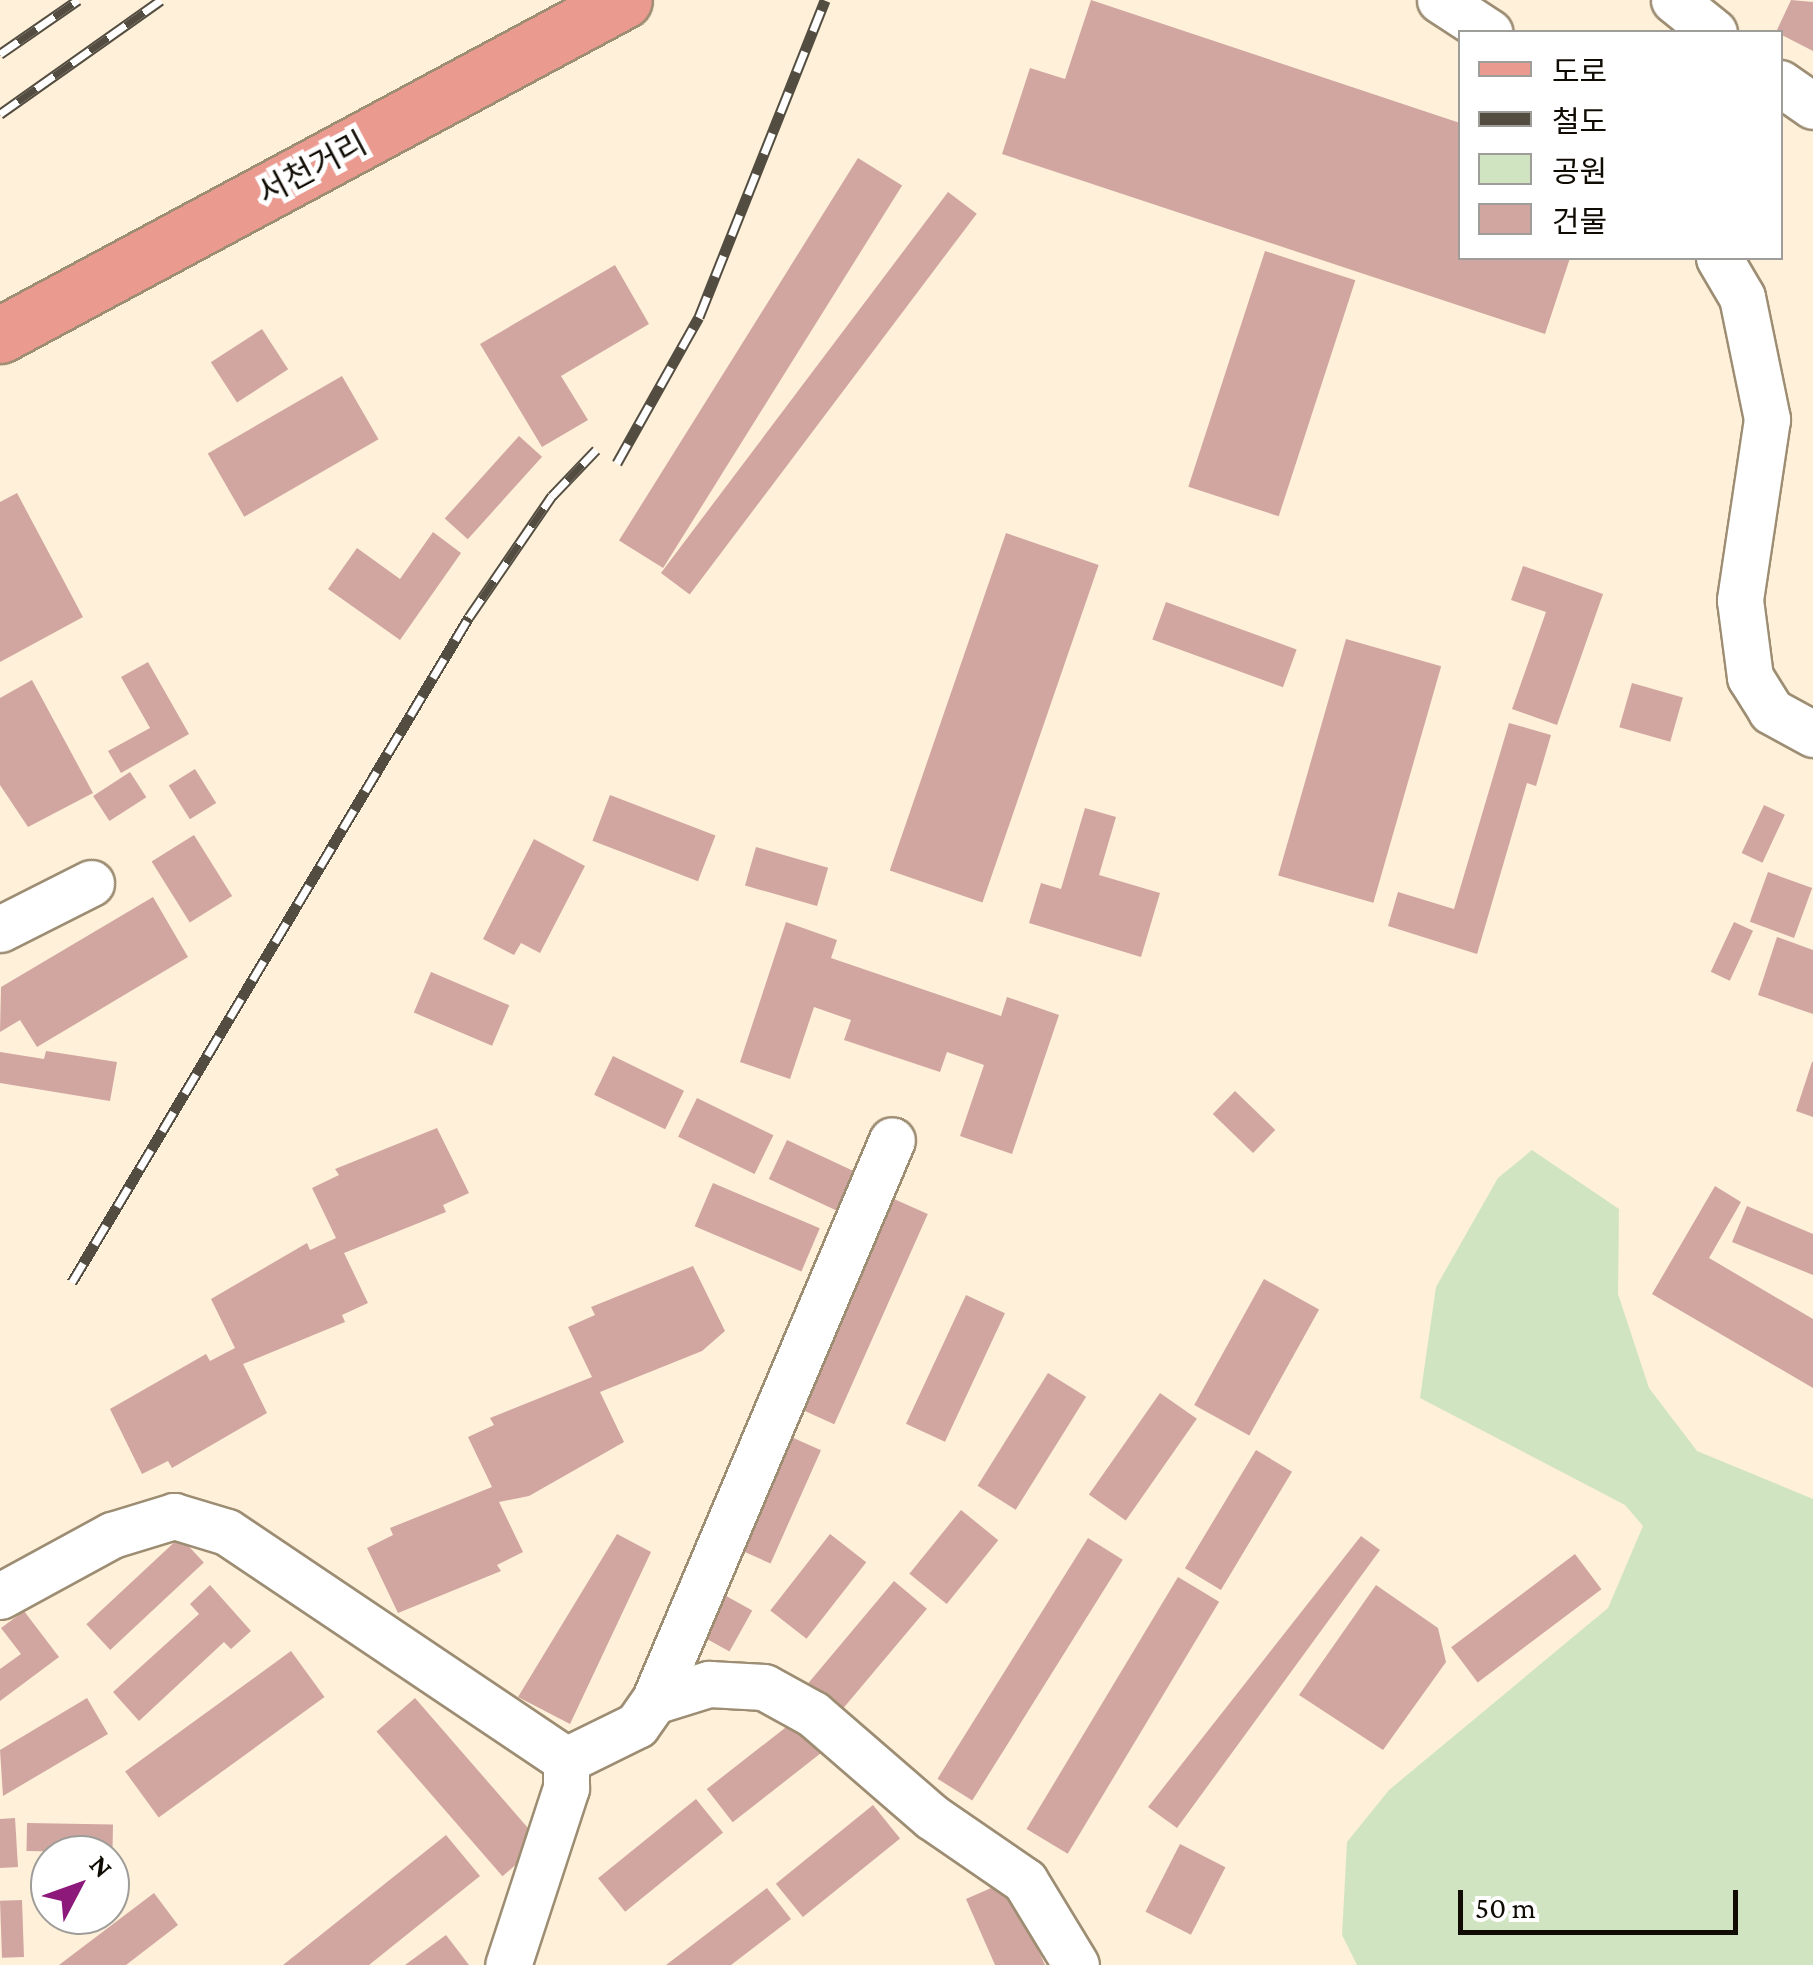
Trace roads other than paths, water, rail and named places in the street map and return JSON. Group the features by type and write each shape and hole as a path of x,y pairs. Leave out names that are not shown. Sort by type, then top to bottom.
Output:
{"main road":[{"name":"서천거리","path":"0,335 624,0"}],"street":[{"path":"1440,0 1485,30"},
{"path":"1674,0 1712,30"},
{"path":"1783,85 1813,106"},
{"path":"1721,260 1742,297 1767,419 1740,600 1750,677 1772,711 1813,734"},
{"path":"0,929 91,882"},
{"path":"566,1760 637,1724 654,1701 892,1140"},
{"path":"0,1596 112,1535 174,1516 227,1532 566,1760"},
{"path":"654,1701 710,1684 764,1688 813,1714 932,1817 1025,1881 1076,1965"},
{"path":"508,1965 566,1788 566,1760"}],"railway":[{"path":"0,54 78,0"},
{"path":"0,114 161,0"},
{"path":"617,463 699,317 825,0"},
{"path":"72,1282 469,617 552,496 596,450"}]}
